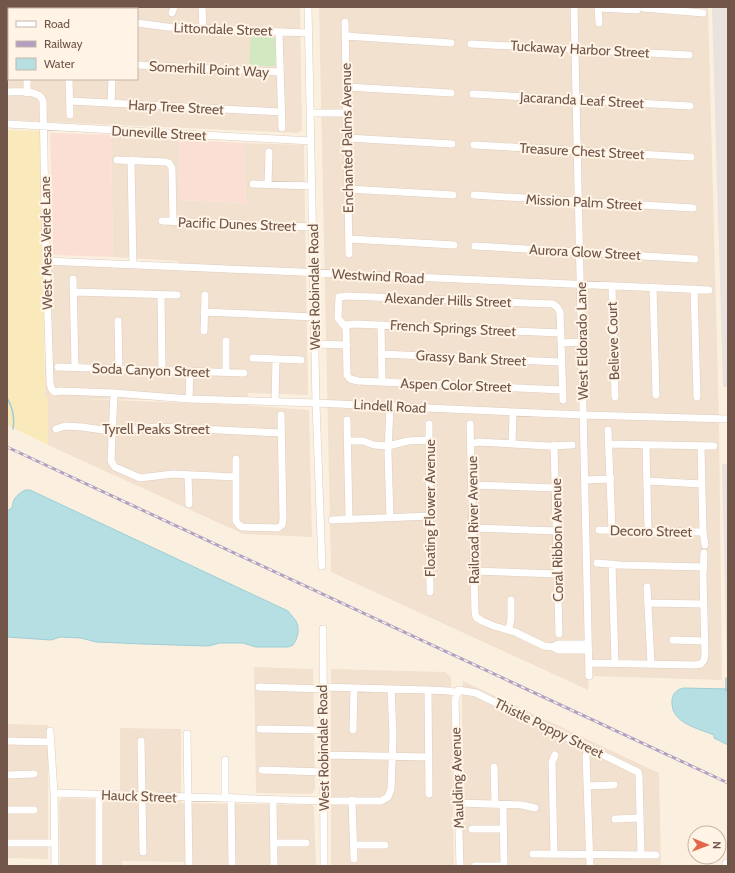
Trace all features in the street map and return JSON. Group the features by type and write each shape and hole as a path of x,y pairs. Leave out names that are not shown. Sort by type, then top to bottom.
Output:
{"street":[{"path":"202,7 203,28"},
{"name":"West Robindale Road","path":"308,7 316,403 322,566"},
{"name":"West Eldorado Lane","path":"574,7 589,676"},
{"path":"599,23 598,8 689,9 702,13"},
{"name":"Enchanted Palms Avenue","path":"345,22 349,254"},
{"name":"Littondale Street","path":"138,23 167,27 308,33"},
{"path":"279,32 282,128"},
{"path":"345,36 451,43"},
{"name":"Tuckaway Harbor Street","path":"471,44 689,55"},
{"name":"Somerhill Point Way","path":"138,65 280,72"},
{"path":"7,92 27,93 27,80"},
{"path":"69,80 70,115"},
{"path":"110,103 112,80"},
{"path":"346,87 451,93"},
{"name":"West Mesa Verde Lane","path":"27,93 36,93 41,96 43,101 46,261 50,386 52,391"},
{"name":"Jacaranda Leaf Street","path":"473,94 690,106"},
{"name":"Harp Tree Street","path":"70,101 281,112"},
{"path":"310,113 346,113"},
{"name":"Duneville Street","path":"7,124 311,141"},
{"path":"347,138 452,144"},
{"name":"Treasure Chest Street","path":"474,145 690,157"},
{"path":"268,184 269,152"},
{"path":"117,160 169,163 172,168 173,221"},
{"path":"131,160 133,265"},
{"path":"253,184 312,186"},
{"path":"348,189 453,195"},
{"name":"Mission Palm Street","path":"474,195 693,208"},
{"name":"Pacific Dunes Street","path":"162,221 312,227"},
{"path":"349,239 454,245"},
{"name":"Aurora Glow Street","path":"475,246 696,259"},
{"name":"Westwind Road","path":"46,261 709,290"},
{"path":"73,279 74,367"},
{"name":"Believe Court","path":"612,286 615,397"},
{"path":"652,287 656,395"},
{"path":"694,289 697,398"},
{"path":"73,292 177,295"},
{"path":"161,295 162,370"},
{"path":"204,331 205,295"},
{"name":"Alexander Hills Street","path":"345,325 338,318 339,297 453,299 553,304 560,312 561,333"},
{"path":"204,312 314,317"},
{"path":"118,322 119,369"},
{"path":"315,344 347,345 345,325"},
{"name":"French Springs Street","path":"345,325 381,325 561,333"},
{"path":"381,325 382,382"},
{"path":"561,333 563,400"},
{"path":"226,342 226,372"},
{"path":"561,343 581,342"},
{"name":"Aspen Color Street","path":"347,345 347,374 350,379 358,381 562,390"},
{"name":"Grassy Bank Street","path":"382,354 561,362"},
{"path":"253,358 301,360"},
{"path":"275,402 276,359"},
{"name":"Soda Canyon Street","path":"58,366 244,373"},
{"path":"189,399 190,371"},
{"name":"Lindell Road","path":"52,391 114,393 189,399 583,415 728,419"},
{"path":"114,393 111,461 114,467 140,478 166,475 236,477"},
{"path":"390,406 388,446 390,517"},
{"path":"512,444 513,412"},
{"path":"236,459 236,521 242,527 278,528 282,525 284,519 281,415"},
{"path":"347,420 349,519"},
{"name":"Floating Flower Avenue","path":"429,424 430,592"},
{"name":"Railroad River Avenue","path":"470,424 475,613 476,617 482,621 509,630"},
{"name":"Tyrell Peaks Street","path":"56,429 65,426 74,426 112,431 156,427 281,433"},
{"path":"608,430 612,530"},
{"path":"348,441 363,441 388,446 408,441 429,440"},
{"path":"471,444 478,442 572,445"},
{"path":"609,444 701,447 714,446"},
{"name":"Coral Ribbon Avenue","path":"554,445 559,634"},
{"path":"646,445 648,530"},
{"path":"701,447 703,532 705,545"},
{"path":"188,475 189,504"},
{"path":"585,480 611,479"},
{"path":"647,482 702,484"},
{"path":"472,485 556,488"},
{"path":"332,520 430,516"},
{"path":"473,528 557,531"},
{"name":"Decoro Street","path":"599,530 703,532"},
{"path":"589,663 701,664 704,660 704,553"},
{"path":"597,563 704,567"},
{"path":"612,564 615,664"},
{"path":"474,571 558,574"},
{"path":"647,587 651,664"},
{"path":"511,600 509,630 544,646 553,647 559,650 588,647"},
{"path":"648,603 704,604"},
{"name":"West Robindale Road","path":"323,629 324,866"},
{"path":"673,640 704,641"},
{"name":"Thistle Poppy Street","path":"259,687 428,690 476,693 590,747 638,772 640,818"},
{"path":"353,730 354,688"},
{"path":"391,689 393,735 392,756"},
{"path":"428,690 429,794"},
{"name":"Maulding Avenue","path":"458,692 455,701 460,866"},
{"path":"260,729 323,730"},
{"path":"50,731 54,793 55,866"},
{"path":"187,734 189,866"},
{"path":"141,740 143,852"},
{"path":"7,741 50,742"},
{"path":"590,747 586,755 590,866"},
{"path":"324,755 429,757"},
{"path":"554,854 552,762 555,755"},
{"name":"Hauck Street","path":"54,793 324,801 381,801 388,797 391,789 392,756"},
{"path":"225,760 232,866"},
{"path":"494,767 495,805"},
{"path":"262,770 324,772"},
{"path":"7,774 34,774"},
{"path":"587,786 614,785"},
{"path":"99,795 99,866"},
{"path":"273,799 274,866"},
{"path":"352,800 354,859"},
{"path":"458,803 522,805 535,808"},
{"path":"475,866 504,866 503,805"},
{"path":"7,810 34,810"},
{"path":"615,819 640,818 641,855"},
{"path":"472,829 503,829"},
{"path":"7,842 55,843"},
{"path":"274,843 306,843"},
{"path":"354,845 385,845"},
{"path":"532,854 656,855"}],"shaded area":[{"path":"7,7 300,7 302,131 297,133 7,120"},
{"path":"319,7 708,7 719,419 722,680 589,676 588,690 331,572"},
{"path":"712,7 728,7 728,387 723,387"},
{"path":"50,133 111,135 113,257 53,255"},
{"path":"111,135 179,140 180,200 246,203 244,143 304,145 308,395 248,393 247,401 82,399 246,405 309,410 312,537 243,534 48,445 48,398 45,397 46,261 178,267 178,261 113,257"},
{"path":"179,140 244,143 246,203 180,200"},
{"path":"722,464 728,464 728,677 727,677"},
{"path":"254,667 313,669 315,788 313,793 256,793"},
{"path":"331,669 445,672 451,677 454,866 331,866"},
{"path":"463,681 659,773 661,866 463,866"},
{"path":"7,724 48,725 48,859 7,858"},
{"path":"120,728 181,729 181,803 312,805 314,807 316,866 184,866 184,862 122,861 122,866 60,866 59,802 61,798 120,800"}],"green space":[{"path":"251,34 271,35 276,38 275,66 249,66"}],"sand":[{"path":"7,130 41,131 45,397 48,398 48,445 7,425"}],"water":[{"path":"25,490 30,490 288,611 298,626 296,640 293,645 288,647 256,647 243,643 220,643 208,646 96,642 81,638 60,637 51,640 7,637 7,511 12,508 13,502 17,496"},
{"path":"684,688 728,689 728,745 714,738 714,735 686,724 675,714 672,700 674,693 677,690"}],"waterway":[{"path":"7,398 13,413 13,429"},
{"path":"726,678 726,691"}],"railway":[{"path":"7,447 728,783"}]}
